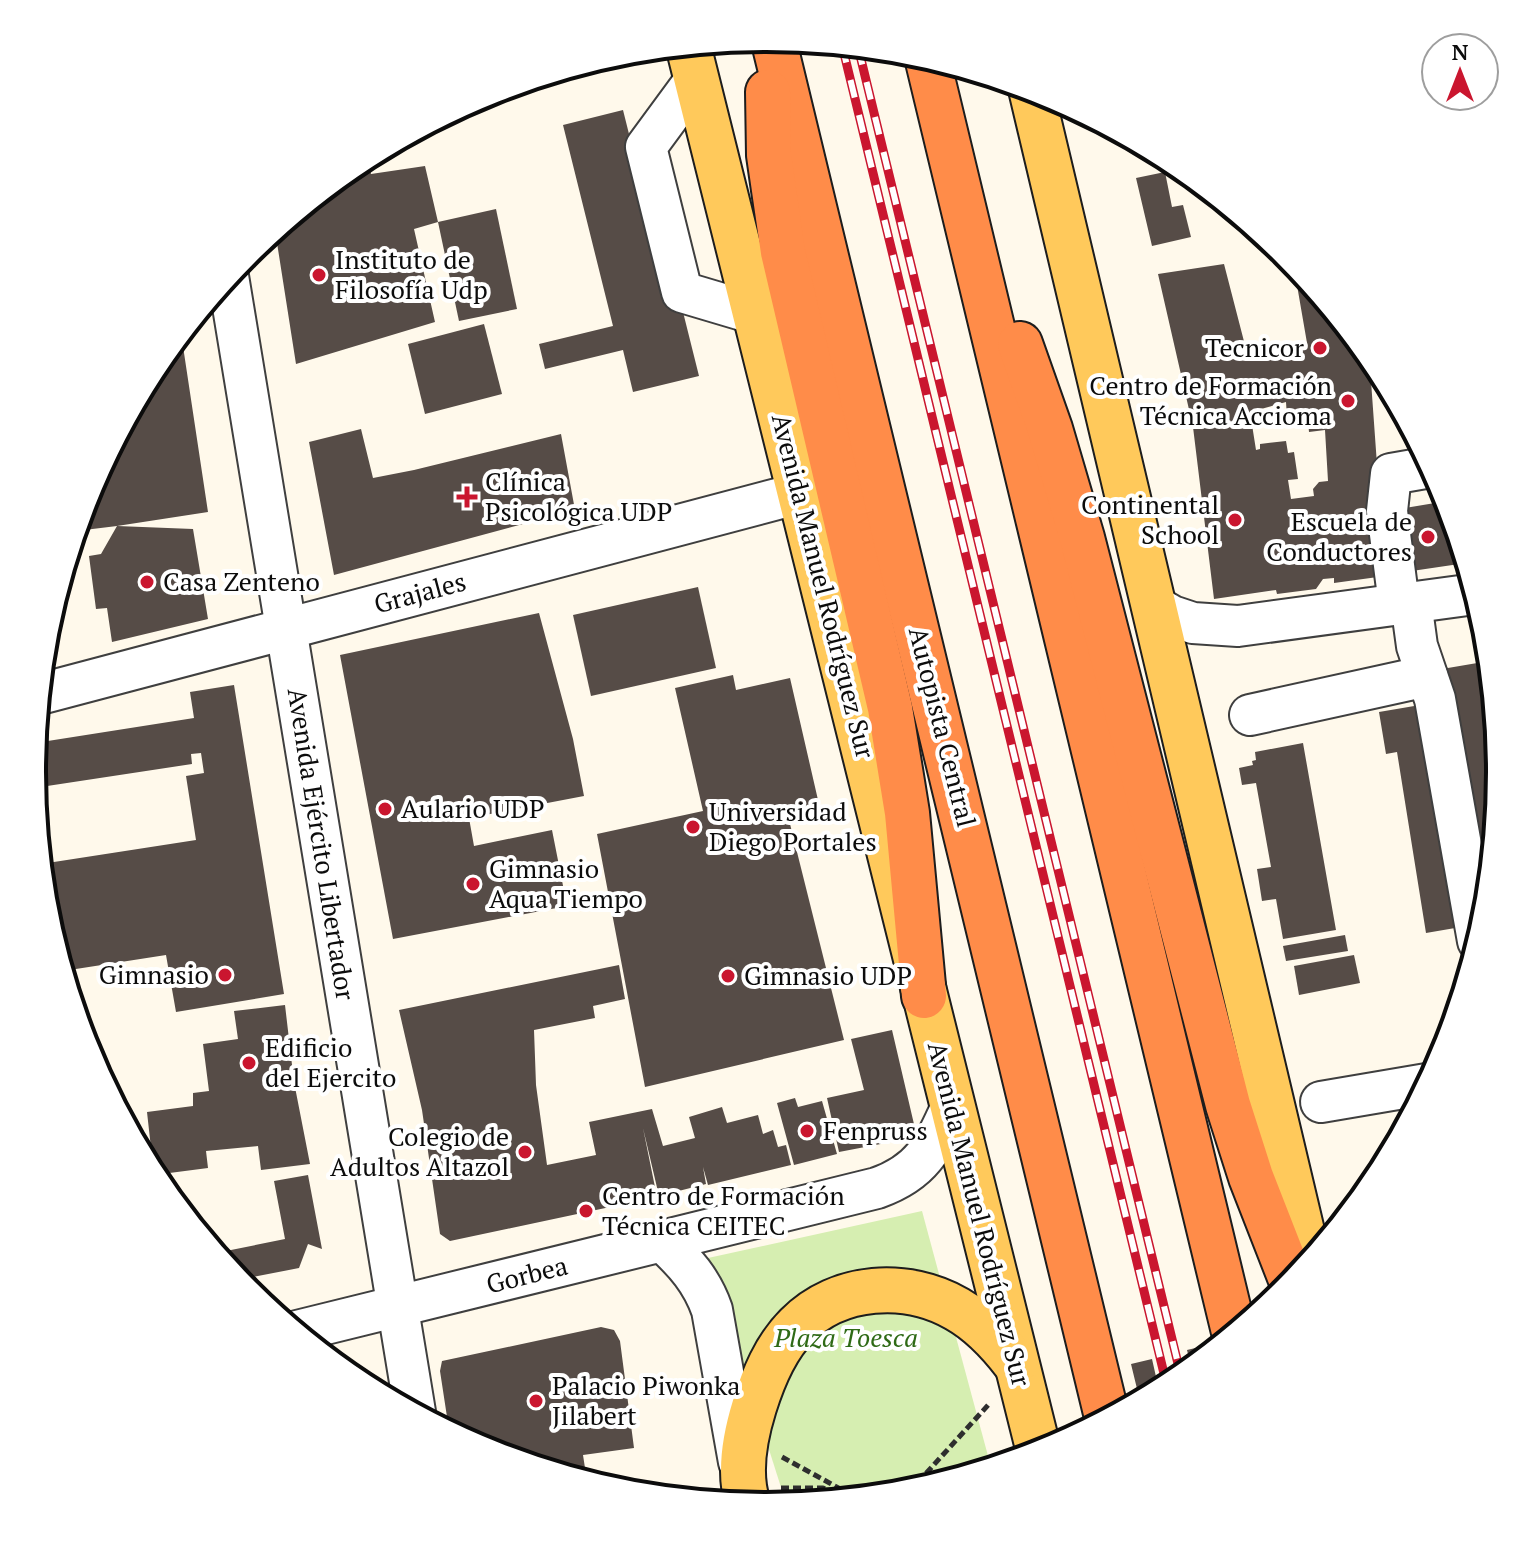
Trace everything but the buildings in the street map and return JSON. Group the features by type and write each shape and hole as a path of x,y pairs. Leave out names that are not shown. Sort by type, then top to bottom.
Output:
{"highway":[{"path":"771,52 769,155 774,203 890,708 907,813 924,996"},
{"name":"Autopista Central","path":"775,52 1104,1406"},
{"path":"930,71 1231,1321"},
{"path":"968,229 1025,355 1050,429 1082,538 1228,1105 1256,1191 1287,1268"}],"main road":[{"name":"Avenida Manuel Rodríguez Sur","path":"692,62 1036,1439"},
{"path":"1034,103 1306,1247"},
{"path":"756,1492 745,1454 750,1419 771,1364 797,1325 833,1301 861,1293 889,1290 928,1296 946,1303 997,1340 1020,1375"}],"street":[{"path":"692,62 646,147 678,278 682,292 756,314"},
{"name":"Avenida Ejército Libertador","path":"230,291 413,1399"},
{"path":"1419,469 1391,474 1387,511 1405,603 1435,699 1472,910"},
{"name":"Grajales","path":"51,691 800,493"},
{"path":"1153,605 1172,616 1216,626 1238,626 1464,595"},
{"path":"1250,715 1427,676"},
{"path":"1321,1102 1414,1086"},
{"name":"Gorbea","path":"309,1328 894,1182 923,1160 952,1106"},
{"path":"663,1242 705,1289 756,1492"}],"path":[{"path":"926,1473 997,1395 1020,1375"},
{"path":"775,1453 838,1487"},
{"path":"790,1491 825,1489"}],"green space":[{"name":"Plaza Toesca","path":"922,1211 988,1456 906,1478 782,1491 708,1258"}],"railway":[{"path":"845,56 1164,1372"},
{"path":"861,58 1178,1362"}],"place":[{"name":"Instituto de Filosofía Udp","path":"319,275"},
{"name":"Tecnicor","path":"1320,348"},
{"name":"Centro de Formación Técnica Accioma","path":"1348,401"},
{"name":"Clínica Psicológica UDP","path":"467,497"},
{"name":"Continental School","path":"1235,520"},
{"name":"Escuela de Conductores","path":"1428,537"},
{"name":"Casa Zenteno","path":"147,582"},
{"name":"Aulario UDP","path":"385,809"},
{"name":"Universidad Diego Portales","path":"693,827"},
{"name":"Gimnasio Aqua Tiempo","path":"473,884"},
{"name":"Gimnasio","path":"225,975"},
{"name":"Gimnasio UDP","path":"728,976"},
{"name":"Edificio del Ejercito","path":"249,1063"},
{"name":"Fenpruss","path":"807,1131"},
{"name":"Colegio de Adultos Altazol","path":"525,1152"},
{"name":"Centro de Formación Técnica CEITEC","path":"586,1211"},
{"name":"Palacio Piwonka Jilabert","path":"536,1401"}]}
